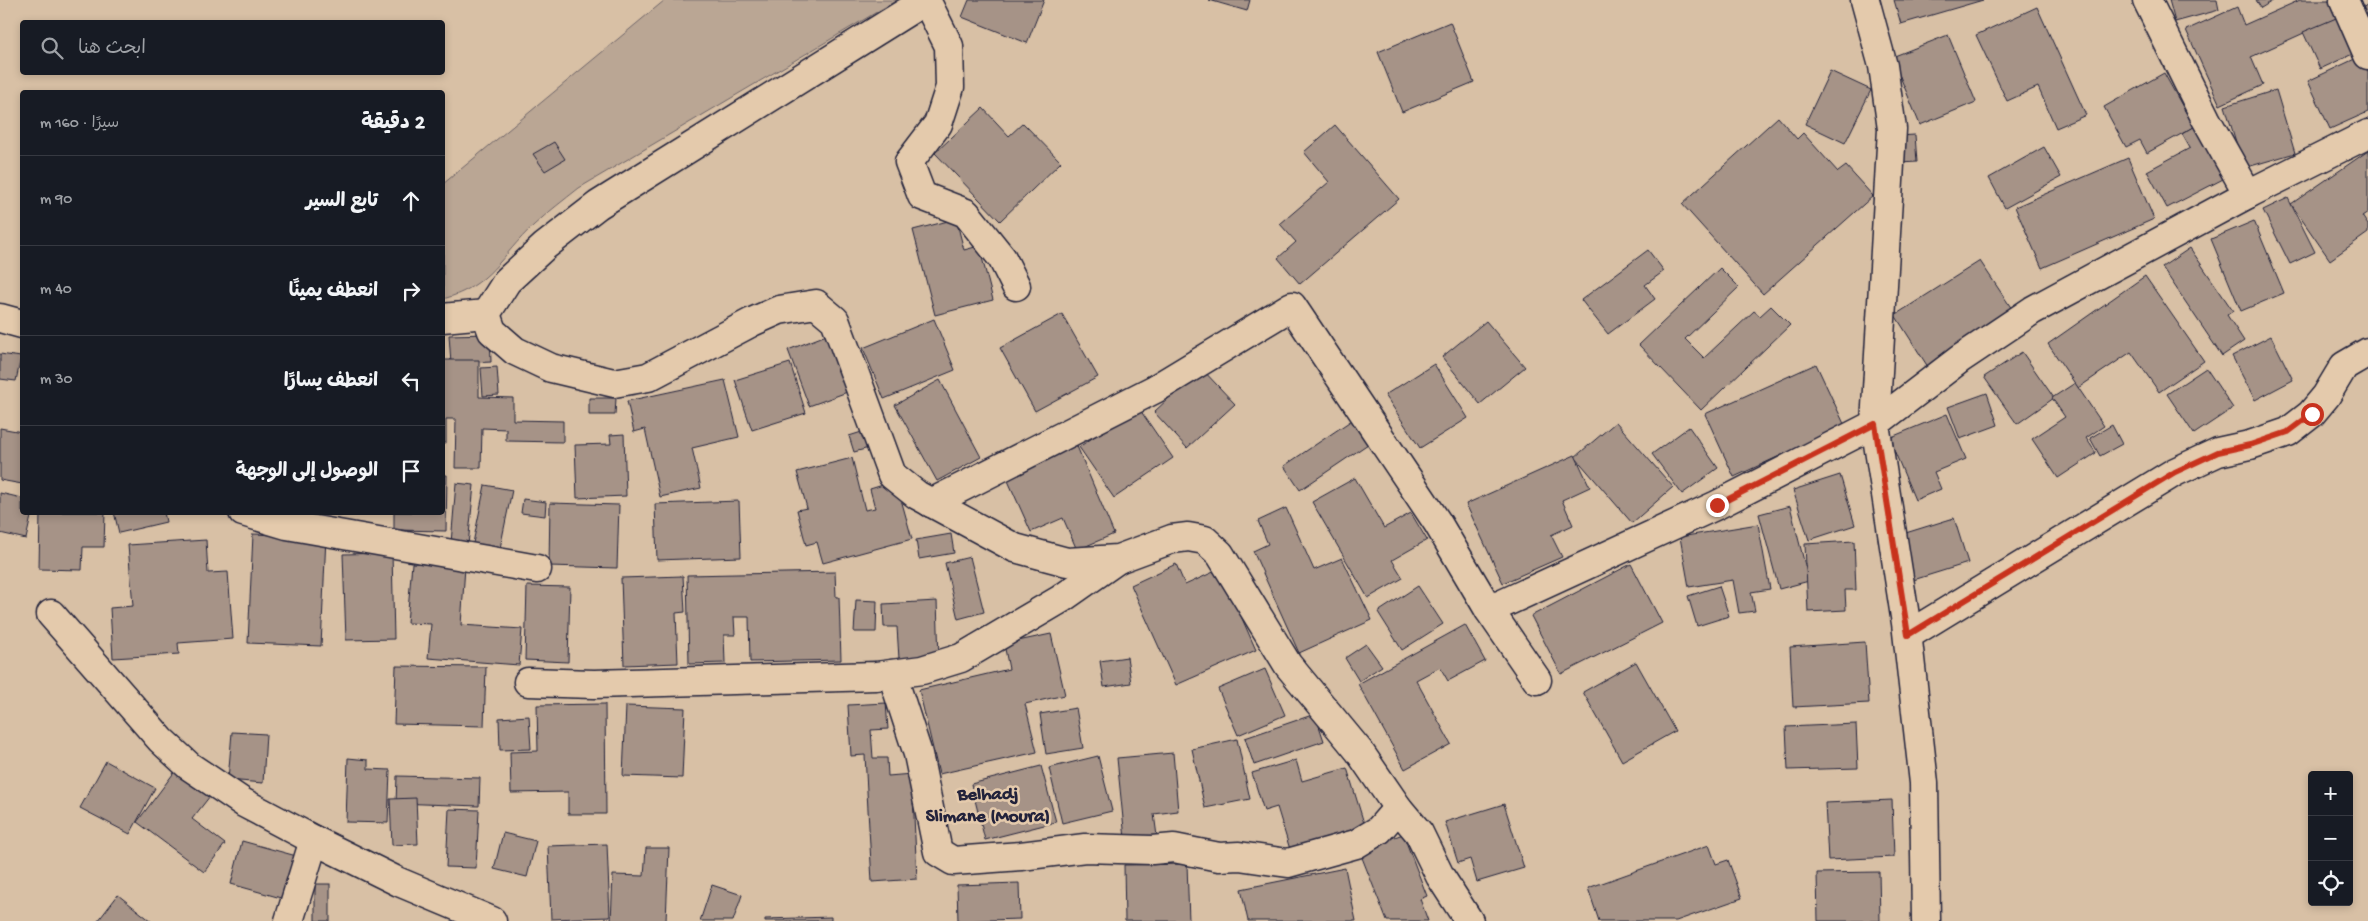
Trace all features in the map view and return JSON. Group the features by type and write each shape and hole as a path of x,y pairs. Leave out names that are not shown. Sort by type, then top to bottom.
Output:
{"street":[{"path":"486,314 507,281 545,246 598,205 926,0 949,46 950,87 938,124 909,162 922,196 966,213 1002,258 1016,286"},
{"path":"1865,0 1883,66 1892,130 1875,424 1908,635 1924,782 1926,921"},
{"path":"2147,0 2206,119 2248,194"},
{"path":"2344,0 2368,56"},
{"path":"1489,610 1717,505 1875,424 1960,359 2033,310 2248,194 2368,134"},
{"path":"486,314 492,332 515,351 551,368 614,383 648,377 752,322 779,310 816,304 835,320 892,475 917,495 1015,548 1067,562 1118,559"},
{"path":"931,503 1155,389 1292,306 1437,522 1489,610 1537,680"},
{"path":"445,318 486,314"},
{"path":"0,318 20,323"},
{"path":"1908,635 2175,472 2218,452 2250,445 2288,432 2312,414 2326,396 2344,366 2368,352"},
{"path":"253,515 287,525 537,569"},
{"path":"528,682 594,684 892,674 922,670 961,658 1061,599 1118,559 1172,539 1188,537 1205,540 1220,554 1288,665 1359,752 1398,808 1419,833 1440,876 1469,921"},
{"path":"51,614 161,740 189,766 244,803 314,840 398,882 492,921"},
{"path":"892,674 918,754 938,852 953,861 1021,856 1085,848 1152,850 1174,848 1219,857 1239,856 1288,863 1356,844 1379,830 1398,808"},
{"path":"289,921 314,840"}],"shaded area":[{"path":"665,0 897,0 579,188 534,225 484,278 473,286 445,298 445,182"}],"building":[{"path":"969,0 1044,0 1027,43 962,17"},
{"path":"1209,0 1250,0 1247,11"},
{"path":"1894,0 1983,0 1901,24"},
{"path":"2169,0 2217,0 2219,10 2175,22"},
{"path":"2256,0 2274,0 2261,8"},
{"path":"2300,0 2329,0 2337,18 2251,57 2263,85 2220,105 2186,30 2237,7 2244,25"},
{"path":"2368,4 2368,19 2361,9"},
{"path":"2037,7 2086,115 2056,128 2038,87 2007,101 1976,35"},
{"path":"2341,16 2357,52 2320,69 2303,32"},
{"path":"1450,22 1474,82 1402,112 1378,52"},
{"path":"1948,35 1976,102 1920,125 1892,57"},
{"path":"2361,56 2368,72 2368,112 2330,129 2308,81"},
{"path":"1830,71 1871,90 1845,143 1805,124"},
{"path":"2164,73 2194,127 2147,153 2140,140 2126,147 2104,107"},
{"path":"2276,90 2295,153 2244,168 2225,106"},
{"path":"983,108 1009,136 1023,123 1061,162 1000,221 935,153"},
{"path":"1778,117 1797,139 1803,133 1838,172 1846,166 1873,196 1763,294 1682,204"},
{"path":"2199,124 2227,177 2167,208 2147,171 2190,148 2182,134"},
{"path":"1335,125 1399,199 1300,284 1278,258 1296,242 1280,224 1329,182 1304,152"},
{"path":"1915,135 1917,162 1900,163 1898,136"},
{"path":"554,142 565,159 545,171 533,154"},
{"path":"2044,147 2061,177 2005,208 1989,178"},
{"path":"2368,151 2368,212 2362,216 2368,225 2368,233 2330,260 2291,204"},
{"path":"2128,158 2154,219 2042,268 2015,207"},
{"path":"2288,198 2315,252 2290,264 2263,210"},
{"path":"956,219 964,250 979,246 993,300 935,315 913,230"},
{"path":"2254,221 2284,293 2241,311 2211,239"},
{"path":"2190,248 2233,311 2227,315 2244,341 2222,356 2162,267"},
{"path":"1648,250 1664,271 1645,285 1655,299 1608,334 1581,300"},
{"path":"1980,261 2014,312 1928,367 1895,315"},
{"path":"1720,268 1739,287 1685,339 1704,358 1754,311 1760,316 1771,306 1790,325 1701,410 1639,345"},
{"path":"2145,276 2204,361 2159,392 2131,352 2078,388 2048,344"},
{"path":"1062,314 1098,377 1035,411 1000,348"},
{"path":"934,319 955,370 884,399 863,348"},
{"path":"1486,321 1525,367 1480,404 1442,357"},
{"path":"490,334 491,362 451,364 449,335"},
{"path":"829,334 850,391 809,406 788,350"},
{"path":"2271,336 2293,380 2255,400 2232,356"},
{"path":"2022,352 2054,398 2017,424 1984,377"},
{"path":"0,354 20,357 16,381 0,379"},
{"path":"445,360 479,360 479,397 513,398 513,420 563,421 563,442 506,441 506,429 482,428 481,468 455,468 456,419 446,419 446,443"},
{"path":"790,363 806,413 752,430 735,380"},
{"path":"1434,364 1468,418 1420,448 1385,395"},
{"path":"1816,364 1845,426 1734,477 1705,414"},
{"path":"497,367 499,395 483,396 481,368"},
{"path":"1201,368 1235,404 1187,448 1154,412"},
{"path":"2206,368 2233,408 2194,434 2167,394"},
{"path":"725,380 739,437 692,448 701,488 660,497 645,429 634,432 627,401"},
{"path":"940,380 981,457 937,481 895,405"},
{"path":"2075,383 2104,426 2086,438 2096,453 2058,478 2032,439 2065,417 2052,398"},
{"path":"1987,393 1998,425 1960,439 1948,407"},
{"path":"589,398 616,398 615,415 589,415"},
{"path":"1138,407 1173,458 1114,498 1079,447"},
{"path":"1947,414 1966,459 1934,472 1941,489 1915,500 1889,438"},
{"path":"1352,420 1368,444 1300,490 1284,466"},
{"path":"1616,422 1673,487 1632,523 1575,457"},
{"path":"2112,425 2122,444 2100,456 2090,438"},
{"path":"1689,427 1718,468 1682,494 1652,454"},
{"path":"0,428 20,432 20,484 0,480"},
{"path":"868,430 873,447 854,452 849,436"},
{"path":"624,434 626,496 577,498 575,445 611,444 610,435"},
{"path":"1076,444 1114,534 1077,550 1063,518 1031,532 1005,474"},
{"path":"1575,455 1590,487 1562,500 1573,525 1551,535 1562,557 1503,583 1466,504"},
{"path":"852,458 865,510 875,508 870,489 896,481 912,539 823,563 817,542 806,545 797,510 807,508 797,472"},
{"path":"445,475 447,475 446,531 394,530 394,515 445,515"},
{"path":"1840,475 1855,525 1809,540 1793,490"},
{"path":"1355,478 1384,528 1411,513 1427,540 1392,560 1403,578 1368,598 1312,502"},
{"path":"456,483 474,485 468,545 451,543"},
{"path":"485,485 512,490 499,553 472,548"},
{"path":"0,493 20,498 20,515 31,515 26,539 0,533"},
{"path":"523,499 546,502 545,516 521,513"},
{"path":"739,501 741,557 657,560 655,504"},
{"path":"550,503 619,505 617,568 549,566"},
{"path":"1790,506 1809,581 1779,589 1759,514"},
{"path":"1286,508 1314,570 1342,558 1372,620 1299,653 1253,551 1268,544 1258,521"},
{"path":"40,515 105,515 104,547 83,547 82,570 39,569"},
{"path":"115,515 165,515 166,522 119,533"},
{"path":"1954,518 1968,563 1910,581 1896,536"},
{"path":"1758,524 1770,589 1751,592 1755,611 1739,613 1733,580 1689,587 1680,537"},
{"path":"253,534 326,537 321,646 248,643"},
{"path":"951,534 954,553 919,559 916,540"},
{"path":"206,540 208,573 228,572 233,639 178,643 179,654 113,658 110,608 133,606 128,545"},
{"path":"1854,541 1856,590 1845,590 1846,610 1808,612 1805,544"},
{"path":"392,553 394,639 346,640 343,554"},
{"path":"970,557 984,612 958,619 945,563"},
{"path":"412,563 465,567 461,625 522,629 519,665 428,658 431,624 407,623"},
{"path":"1176,564 1185,585 1220,569 1256,650 1176,685 1131,585"},
{"path":"1631,564 1662,623 1561,674 1531,616"},
{"path":"835,572 836,597 839,597 841,660 750,662 749,617 734,617 735,635 724,635 725,663 689,664 687,575"},
{"path":"683,576 685,612 676,613 678,663 624,665 621,578"},
{"path":"527,586 570,587 568,662 525,660"},
{"path":"1418,586 1443,624 1402,650 1378,612"},
{"path":"1719,586 1729,616 1697,626 1688,596"},
{"path":"856,600 877,601 876,632 854,632"},
{"path":"937,601 939,658 899,659 897,627 884,627 883,604"},
{"path":"1465,625 1485,661 1448,681 1440,667 1416,680 1451,744 1405,769 1358,684"},
{"path":"1051,634 1065,695 1025,704 1037,752 939,774 919,690 1009,669 1004,644"},
{"path":"1865,642 1869,703 1793,707 1790,647"},
{"path":"1366,644 1382,666 1359,681 1345,658"},
{"path":"1127,657 1131,683 1104,687 1100,661"},
{"path":"1636,662 1675,731 1622,761 1583,692"},
{"path":"396,666 486,667 484,726 394,724"},
{"path":"1265,669 1285,715 1238,735 1218,689"},
{"path":"886,703 888,729 871,730 873,758 887,758 888,776 912,774 917,879 872,882 865,755 851,756 848,705"},
{"path":"605,704 606,814 568,814 568,792 511,793 510,752 538,751 537,705"},
{"path":"626,706 685,708 682,778 623,776"},
{"path":"1076,708 1083,748 1046,754 1040,714"},
{"path":"1315,714 1324,741 1254,765 1245,738"},
{"path":"529,716 531,749 500,750 499,718"},
{"path":"1856,724 1858,768 1788,770 1786,727"},
{"path":"232,732 266,734 263,783 228,780"},
{"path":"1237,739 1250,799 1205,808 1192,749"},
{"path":"1173,753 1178,811 1154,814 1157,836 1125,839 1117,758"},
{"path":"1098,756 1112,811 1062,823 1049,768"},
{"path":"348,758 368,760 368,769 390,770 388,823 346,822"},
{"path":"1296,760 1302,781 1347,768 1367,833 1292,856 1277,807 1264,811 1252,773"},
{"path":"106,761 155,788 130,834 80,808"},
{"path":"1041,766 1056,822 985,840 971,784"},
{"path":"176,770 210,796 192,819 225,844 204,872 137,822"},
{"path":"397,776 480,778 479,806 396,803"},
{"path":"416,798 418,844 392,845 390,799"},
{"path":"1892,800 1894,857 1828,860 1825,803"},
{"path":"1504,804 1524,868 1477,882 1470,859 1458,863 1445,822"},
{"path":"449,809 479,810 476,868 446,867"},
{"path":"503,833 536,841 527,877 494,869"},
{"path":"1403,834 1427,896 1420,899 1428,921 1387,921 1359,850"},
{"path":"242,841 300,857 288,900 231,884"},
{"path":"607,844 610,917 551,919 548,846"},
{"path":"1709,845 1716,864 1728,860 1742,898 1676,921 1599,921 1588,888"},
{"path":"646,848 669,848 666,921 611,921 613,875 644,876"},
{"path":"1187,864 1189,921 1125,921 1124,865"},
{"path":"1345,868 1356,921 1248,921 1241,889"},
{"path":"1879,872 1880,921 1818,921 1817,873"},
{"path":"1019,883 1020,919 958,921 957,885"},
{"path":"315,884 330,884 330,921 315,921"},
{"path":"712,885 742,895 733,921 700,921"},
{"path":"118,895 151,921 98,921"},
{"path":"831,917 831,921 765,921 765,919"}],"district":[{"name":"Belhadj Slimane (Moura)","path":"988,806"}],"route":[{"path":"1717,505 1875,424 1908,635 2175,472 2218,452 2250,445 2288,432 2312,414"}]}
